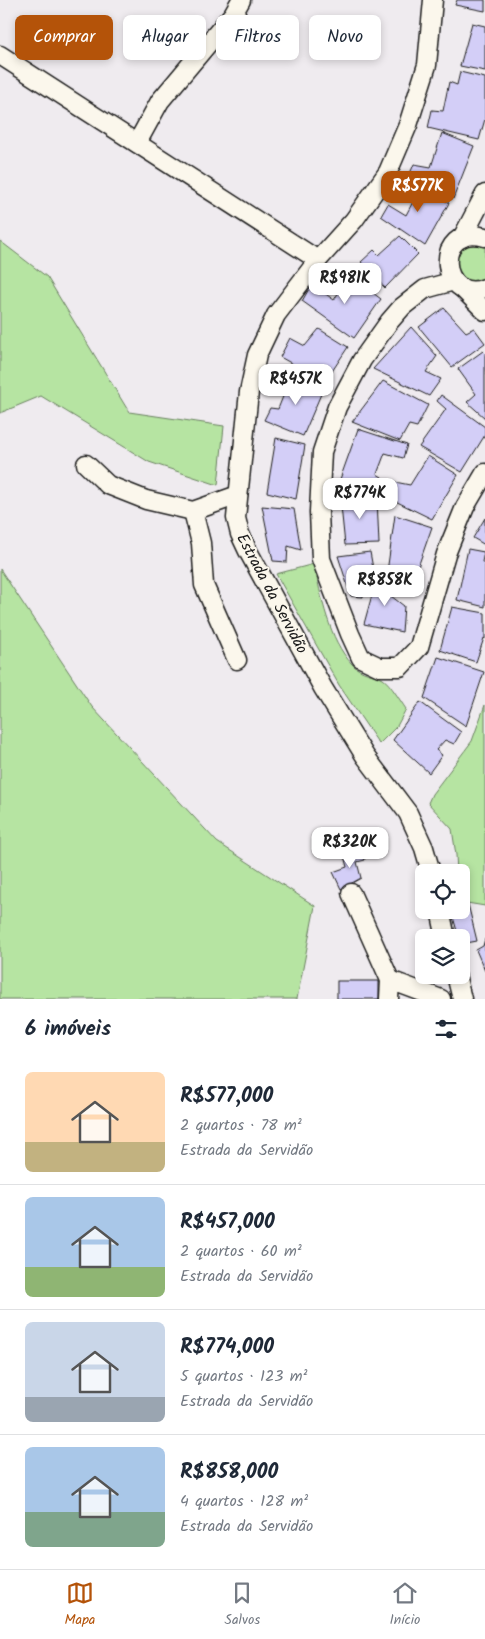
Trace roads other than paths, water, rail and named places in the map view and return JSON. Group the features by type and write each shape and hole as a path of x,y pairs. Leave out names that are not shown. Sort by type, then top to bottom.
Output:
{"street":[{"path":"137,142 160,101 233,14 241,0"},
{"name":"Estrada da Servidão","path":"429,864 424,848 408,813 365,756 323,688 252,559 240,534 236,518 249,392 257,355 276,315 318,260 354,220 388,172 408,125 427,65 433,0"},
{"path":"0,56 137,142 318,260"},
{"path":"462,238 485,194"},
{"path":"485,237 473,235 462,238 454,244 448,253 447,263 449,273 458,285 485,311"},
{"path":"447,263 425,289 402,307 362,360 337,407 322,452 319,512 322,558 350,634 361,658 380,667 400,667 419,647 446,554 465,507 485,474"},
{"path":"425,289 458,285 472,290 485,288"},
{"path":"86,464 108,485 146,500 193,511 238,495"},
{"path":"193,511 201,543 204,585 237,660"},
{"path":"351,893 390,980 390,999"},
{"path":"390,980 441,999"},
{"path":"458,984 462,999"}]}
